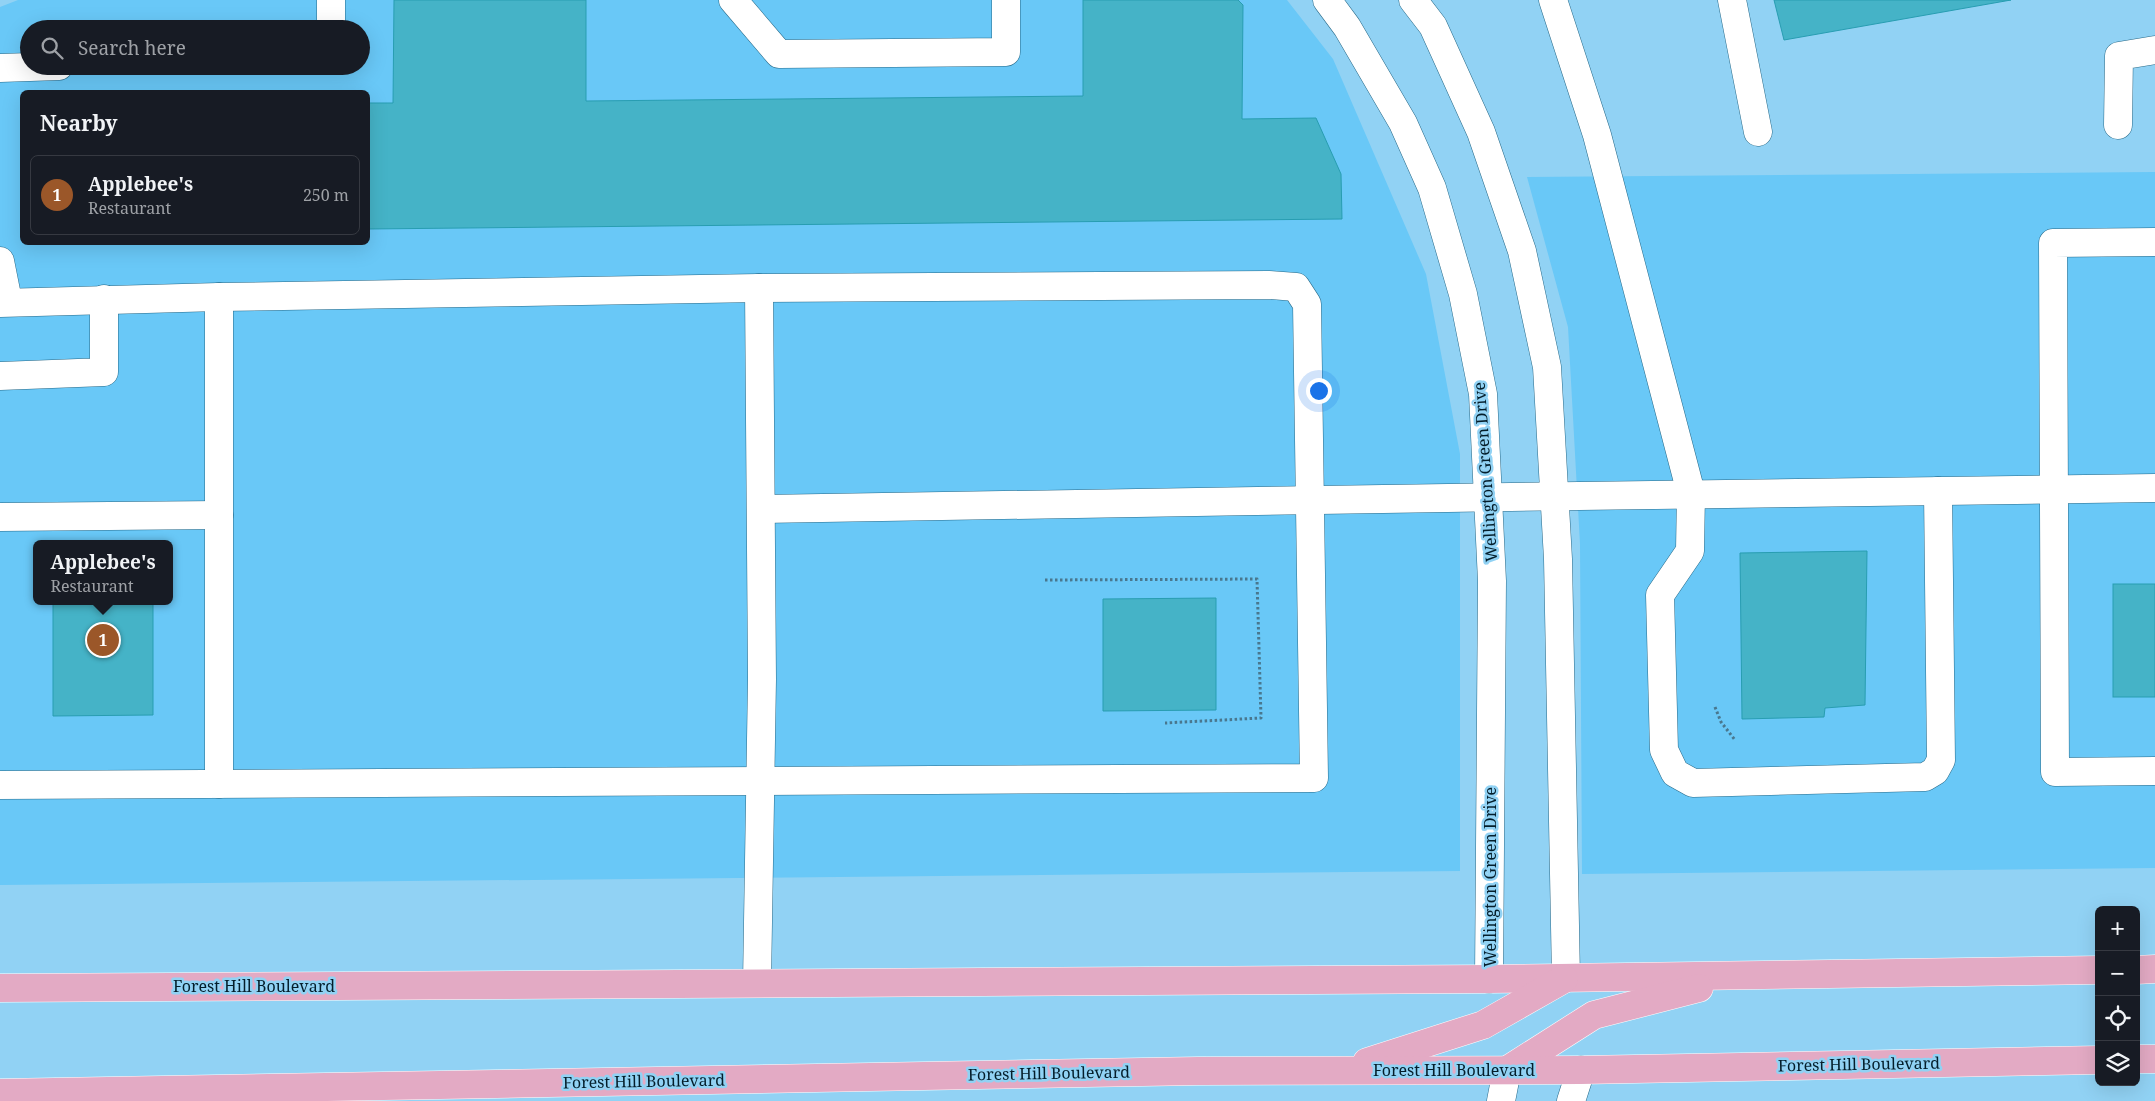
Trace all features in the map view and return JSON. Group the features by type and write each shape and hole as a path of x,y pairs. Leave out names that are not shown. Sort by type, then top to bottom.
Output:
{"main road":[{"path":"2140,970 2155,969"},
{"name":"Forest Hill Boulevard","path":"0,988 1566,978 2095,970"},
{"path":"1507,1070 1594,1015 1667,995 1764,975"},
{"path":"1342,1070 1483,1024 1566,978"},
{"path":"2140,1059 2155,1059"},
{"name":"Forest Hill Boulevard","path":"0,1093 1102,1072 1580,1070 2095,1060"}],"street":[{"path":"330,0 331,20"},
{"path":"733,0 779,54 1006,52 1006,0"},
{"name":"Wellington Green Drive","path":"1327,0 1347,27 1403,123 1432,188 1463,294 1483,394 1492,581 1489,978"},
{"path":"1413,0 1433,26 1481,132 1522,251 1547,367 1558,569 1566,978"},
{"path":"1553,0 1597,135 1692,494 1690,551 1660,595 1664,750 1675,773 1693,784 1926,777 1935,771 1941,760 1938,490"},
{"path":"1732,0 1758,132"},
{"path":"2118,125 2119,56 2155,50"},
{"path":"0,68 20,67"},
{"path":"2155,242 2053,243 2055,772 2155,771"},
{"path":"0,261 4,302 759,288 1269,285 1296,288 1307,304 1314,778 0,785"},
{"path":"757,983 761,780 762,509 759,288"},
{"path":"219,784 220,297"},
{"path":"0,376 104,372 104,299"},
{"path":"762,509 1310,502 1554,495 2155,488"},
{"path":"0,517 219,515"},
{"path":"1501,1101 1507,1070"},
{"path":"1571,1101 1580,1070"}],"path":[{"path":"1046,580 1257,579 1261,718 1164,723"},
{"path":"1715,707 1721,722 1735,740"}],"shaded area":[{"path":"18,0 1287,0 1333,59 1426,274 1460,454 1460,871 0,885 0,7"},
{"path":"2155,172 2155,868 1582,874 1580,544 1568,327 1527,177"}],"building":[{"path":"394,0 586,0 586,101 1083,96 1083,0 1238,0 1243,5 1242,119 1316,118 1341,174 1342,219 370,229 370,103 393,103"},
{"path":"1774,0 2011,0 1784,40"},
{"path":"1867,551 1865,705 1825,708 1824,717 1742,719 1740,553"},
{"path":"2113,584 2155,584 2155,697 2113,697"},
{"path":"1216,598 1216,710 1103,711 1103,599"},
{"path":"53,605 153,605 153,715 53,716"}],"place":[{"name":"Applebee's","path":"103,640"}]}
